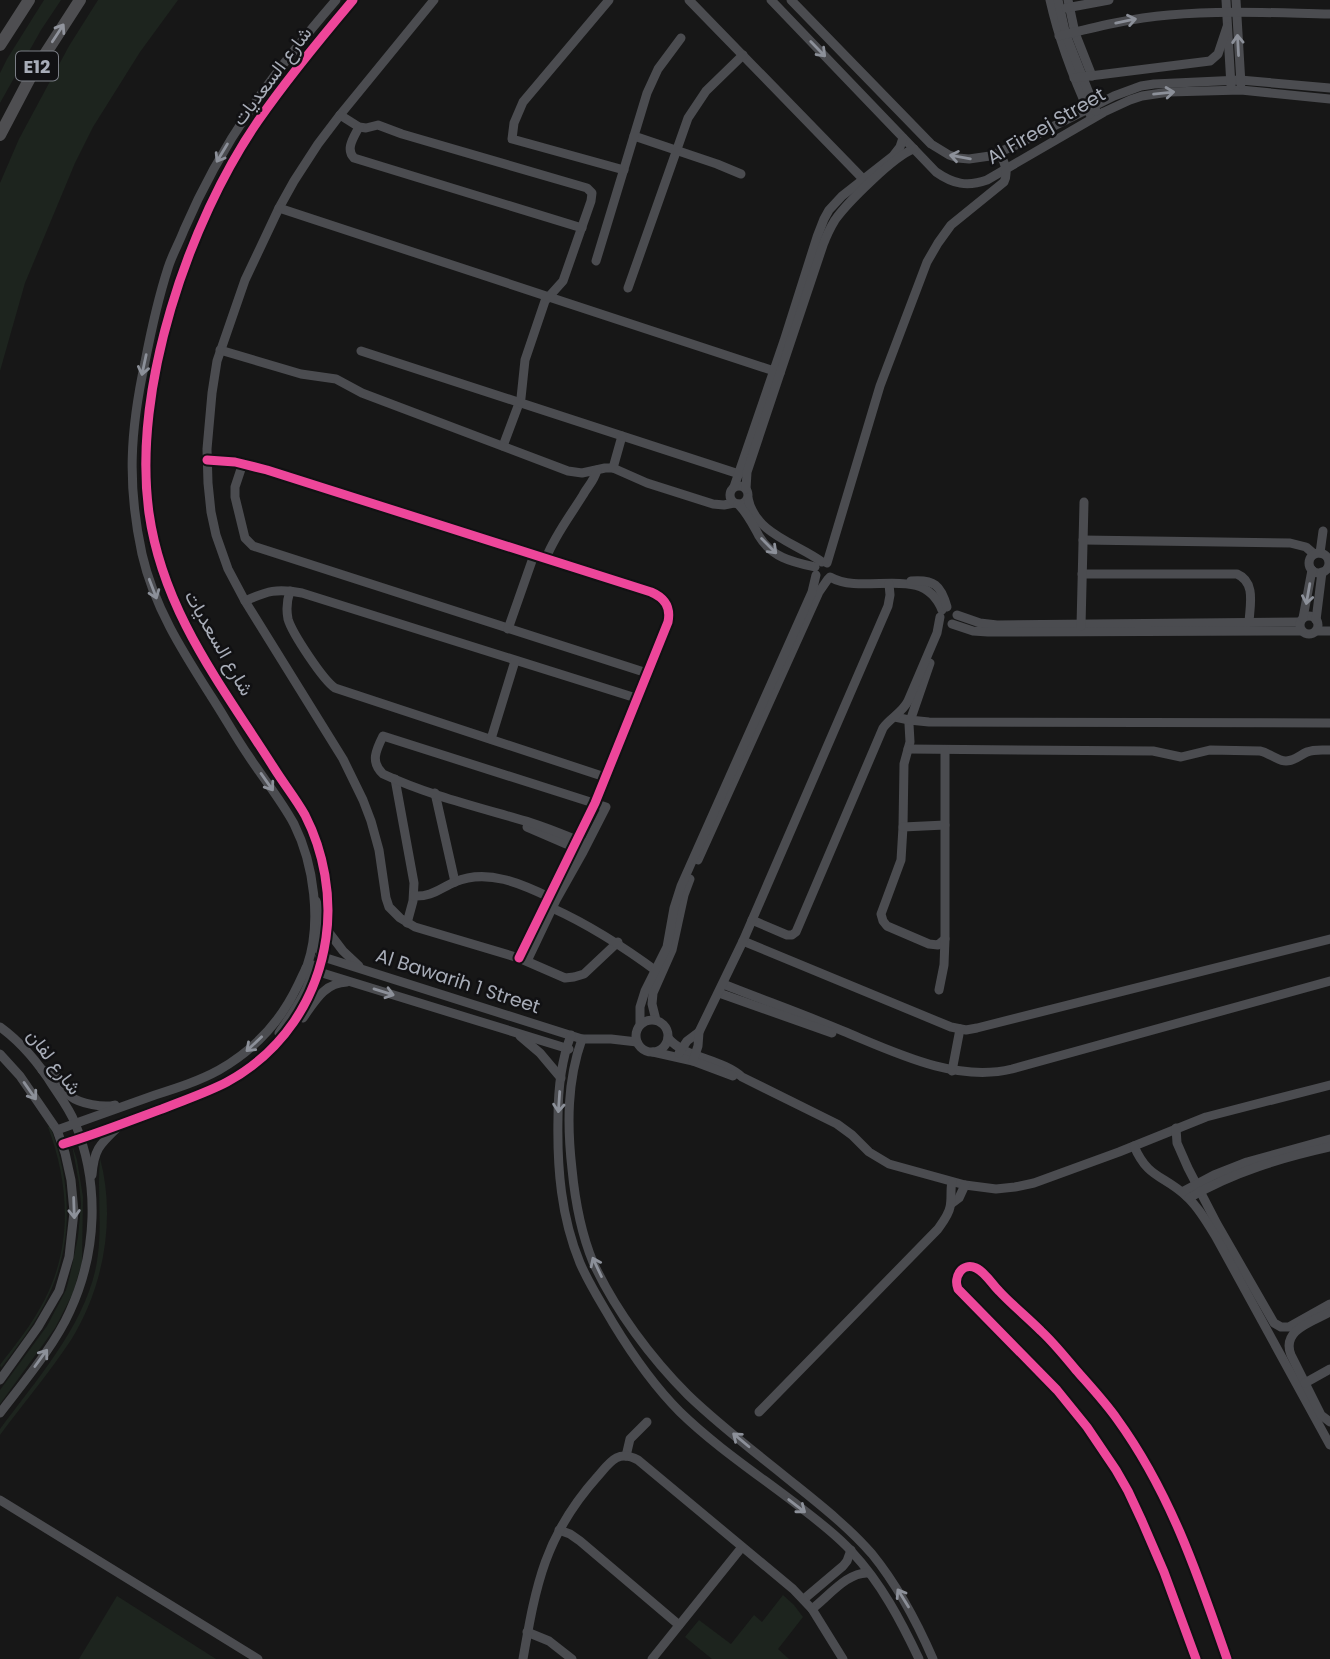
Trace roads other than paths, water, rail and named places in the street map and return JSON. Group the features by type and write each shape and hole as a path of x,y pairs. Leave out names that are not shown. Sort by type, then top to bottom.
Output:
{"highway":[{"name":"E12","path":"0,46 29,0"},
{"name":"E12","path":"0,135 42,59 80,0"}],"street":[{"name":"شارع السعديات","path":"317,956 321,916 314,898 307,860 295,827 182,650 162,611 143,557 134,511 131,459 138,392 159,299 169,265 194,205 215,164 267,83 336,0"},
{"name":"شارع السعديات","path":"63,1144 121,1125 229,1081 262,1058 278,1042 301,1012 313,989 313,970 327,930 327,893 319,851 308,823 190,634 166,583 157,555 149,509 147,456 149,422 162,344 187,260 211,203 256,123 353,0"},
{"path":"434,0 340,115 306,162 279,208 245,280 215,371 207,460 209,500 216,535 228,569 343,759 368,810 376,835 387,903 394,913 407,923 523,959 560,977 574,978 588,971 618,942"},
{"path":"609,0 523,102 516,116 512,139 624,170"},
{"path":"689,0 866,182"},
{"name":"Al Fireej Street","path":"771,0 936,172 955,183 966,185 977,184 1006,169 1114,96 1141,86 1168,82 1330,89"},
{"name":"Al Fireej Street","path":"792,0 939,150 958,158 980,159 1000,153 1093,112"},
{"path":"1050,0 1061,6 1109,0"},
{"path":"1226,0 1231,13 1236,85"},
{"path":"1083,77 1210,61 1218,54 1236,0"},
{"path":"1061,6 1067,34 1093,112"},
{"path":"1061,6 1067,34 1083,77"},
{"path":"1067,34 1151,17 1231,13 1330,14"},
{"path":"1227,27 1236,85"},
{"path":"596,261 652,80 681,38"},
{"path":"628,288 688,118 699,99 743,55"},
{"name":"Al Fireej Street","path":"1236,85 1330,99"},
{"path":"340,115 359,127 381,126 591,191 592,198 563,281 545,301 525,360 520,402 503,446"},
{"path":"359,127 350,149 355,158 582,228"},
{"path":"634,136 741,174"},
{"path":"656,1020 652,998 667,947 674,908 752,733 819,592 833,573 832,568 785,559 768,548 749,518 729,495 777,372 819,244 866,182 893,156 903,138"},
{"path":"866,182 900,156 914,149"},
{"path":"752,733 812,592 880,386 927,262 951,225 1004,181 1007,175 1000,153"},
{"path":"279,208 777,372"},
{"path":"220,350 301,374 336,379 362,393 561,469 582,473 613,468 647,483 713,504 744,503 747,472 764,408"},
{"path":"362,351 739,474"},
{"path":"613,468 622,436"},
{"path":"207,460 243,463 267,470 663,598 669,609 669,618 552,902"},
{"path":"243,463 234,492 244,534 253,546 646,673"},
{"path":"546,558 597,470"},
{"path":"582,473 584,492"},
{"path":"734,487 740,486 747,493 754,514 769,531 808,553 820,567 822,580 829,578 851,585 914,584 933,595 943,612 942,622 1081,627 1302,624 1311,617 1330,631"},
{"path":"1081,627 1084,502"},
{"path":"1323,531 1323,563 1317,624 1311,635 1306,634 1302,624 1323,563"},
{"path":"1083,540 1290,543 1301,545 1323,563"},
{"path":"508,629 534,555"},
{"path":"1082,574 1237,575 1247,580 1250,587 1250,622"},
{"path":"694,1058 699,1032 743,941 888,606 888,584"},
{"path":"245,601 271,590 290,591 636,698"},
{"path":"290,591 287,603 289,622 331,686 605,776"},
{"path":"943,612 954,609 953,621 940,636 909,720 909,742 904,764 901,860 882,911 883,921 887,926 932,945 938,945 946,939"},
{"path":"752,920 788,935 796,932 883,729 903,710 908,701 937,633 943,612"},
{"path":"1081,627 1250,622 1302,624"},
{"path":"1317,624 1330,623"},
{"path":"491,739 515,661"},
{"path":"895,717 929,722 1330,723"},
{"path":"523,959 552,902 585,848 606,807 383,736 375,753 375,762 380,772 517,820 528,827 585,848"},
{"path":"908,749 1153,751 1181,757 1210,750 1260,751 1285,761 1293,760 1309,751 1330,750"},
{"path":"939,990 946,939 945,750"},
{"path":"395,779 414,883 407,923"},
{"path":"435,793 455,882"},
{"path":"904,827 945,825"},
{"path":"414,895 433,894 455,882 470,878 498,878 518,884 618,942 658,972"},
{"path":"327,930 343,951 363,969"},
{"path":"743,941 960,1029 977,1028 1330,939"},
{"name":"Al Bawarih 1 Street","path":"317,956 582,1038 637,1042"},
{"name":"شارع السعديات","path":"57,1130 206,1076 237,1058 253,1046 277,1020 313,970"},
{"name":"Al Bawarih 1 Street","path":"313,970 577,1052"},
{"path":"658,972 642,999 640,1025 636,1034 637,1042 643,1049 679,1053 725,1073 742,1077 837,1124 882,1161 965,1185 996,1189 1024,1186 1206,1117 1330,1085"},
{"path":"721,988 952,1071 982,1074 1003,1072 1330,981"},
{"path":"262,1058 283,1044 324,991 337,983 356,983"},
{"path":"640,1025 647,1020 656,1020 664,1025 668,1038 679,1053"},
{"name":"شارع لفان","path":"0,1027 12,1036 42,1070 76,1124 81,1139"},
{"path":"952,1071 960,1029"},
{"path":"516,1032 541,1053 561,1078"},
{"path":"679,1053 687,1041 699,1032"},
{"path":"571,1035 566,1048 558,1104 561,1196 566,1219 588,1279 631,1353 654,1384 682,1414 851,1550 892,1607 919,1659"},
{"path":"582,1038 570,1093 571,1168 584,1236 614,1300 658,1362 691,1397 852,1533 873,1555 908,1607 933,1659"},
{"path":"652,1052 661,1049 668,1038"},
{"name":"شارع لفان","path":"0,1054 20,1076 57,1130 63,1144"},
{"path":"42,1070 56,1075 71,1097 97,1106 109,1107 150,1097"},
{"path":"0,1413 58,1335 70,1313 88,1260 93,1224 95,1154 99,1146 121,1125"},
{"path":"1176,1128 1178,1146 1199,1188 1274,1323 1281,1327 1289,1326 1330,1304"},
{"path":"81,1139 92,1191"},
{"path":"1186,1195 1247,1162 1330,1139"},
{"path":"0,1380 38,1327 59,1291 65,1273 75,1212 63,1144"},
{"path":"1134,1146 1148,1169 1186,1195 1216,1237 1330,1446"},
{"path":"1199,1188 1259,1166 1330,1147"},
{"path":"759,1412 934,1234 951,1204 951,1182"},
{"path":"951,1204 959,1198 965,1185"},
{"path":"1196,1659 1147,1533 1116,1470 1087,1427 1057,1390 958,1289 957,1275 963,1268 972,1267 981,1271 1055,1345 1118,1419 1151,1472 1181,1531 1227,1659"},
{"path":"1330,1312 1298,1329 1290,1338 1289,1351 1321,1415 1330,1422"},
{"path":"631,1353 644,1344"},
{"path":"1305,1382 1330,1369"},
{"path":"626,1456 630,1439 647,1422"},
{"path":"523,1659 537,1585 559,1530 581,1496 608,1465 616,1458 626,1456 638,1460 804,1599 843,1659"},
{"path":"0,1500 258,1659"},
{"path":"559,1530 580,1541 679,1625"},
{"path":"652,1659 742,1547"},
{"path":"804,1599 843,1566 851,1550"},
{"path":"812,1609 853,1575 869,1573"},
{"path":"826,1581 834,1591"},
{"path":"527,1632 549,1641 572,1659"}]}
